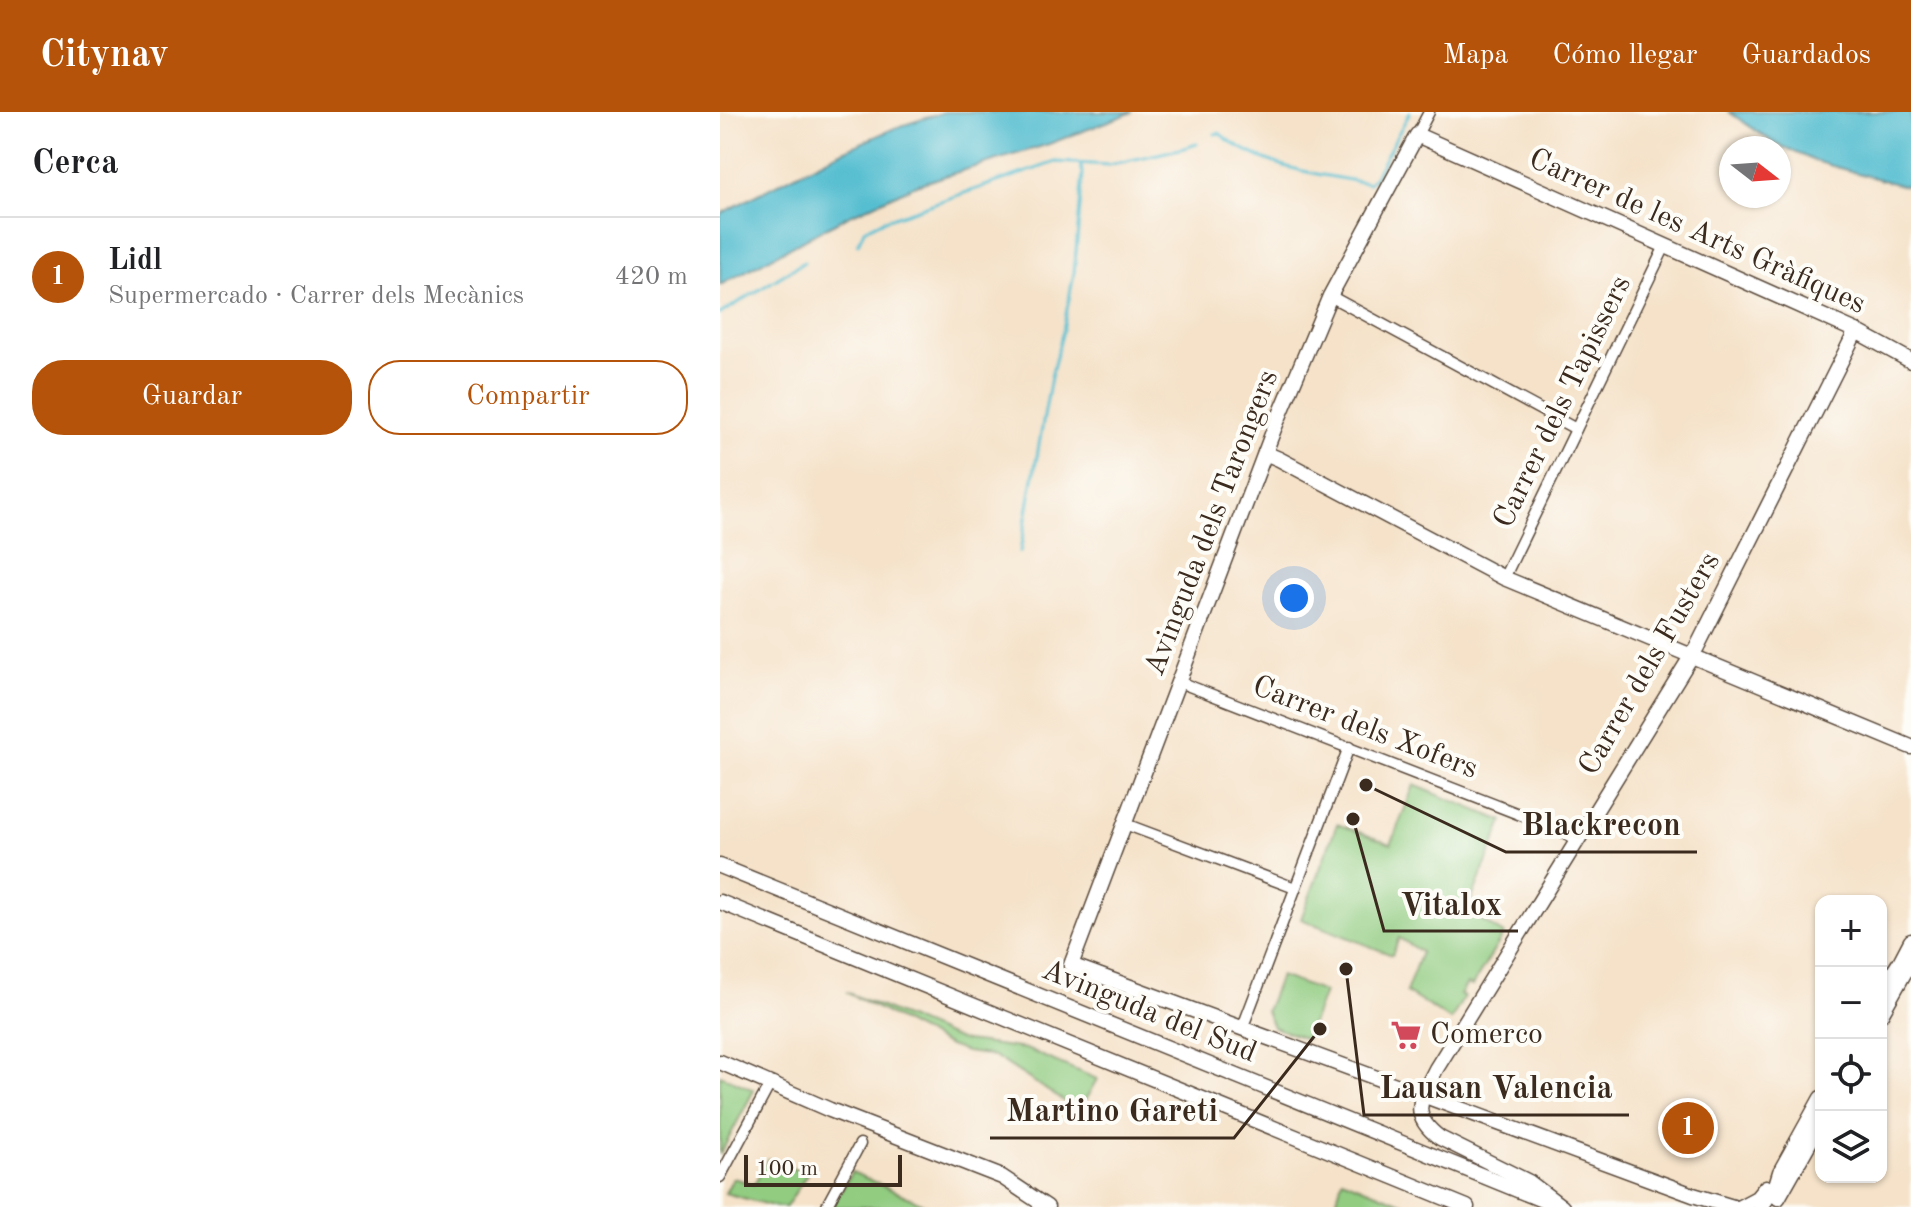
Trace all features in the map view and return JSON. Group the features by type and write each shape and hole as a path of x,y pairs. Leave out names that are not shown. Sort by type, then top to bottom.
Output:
{"street":[{"name":"Avinguda dels Tarongers","path":"1242,1029 1071,965 1265,453 1330,296 1429,112"},
{"name":"Carrer de les Arts Gràfiques","path":"1417,135 1856,331 1911,361"},
{"name":"Carrer dels Tapissers","path":"1504,578 1665,246"},
{"path":"1330,296 1576,429"},
{"name":"Carrer dels Fusters","path":"1422,1096 1692,656 1856,331"},
{"path":"1265,453 1504,578 1911,747"},
{"name":"Carrer dels Xofers","path":"1179,682 1557,829 1577,840"},
{"path":"1349,747 1242,1029 1733,1207"},
{"path":"1125,824 1295,888"},
{"name":"Avinguda del Sud","path":"720,866 1561,1207"},
{"name":"Avinguda del Sud","path":"720,902 1467,1207"},
{"path":"1887,982 1911,941"},
{"path":"1887,1003 1911,961"},
{"path":"720,1062 854,1120 1002,1177 1047,1207"},
{"path":"720,1177 770,1084"},
{"path":"1422,1096 1419,1110 1426,1126 1440,1138 1529,1182 1561,1207"},
{"path":"1426,1126 1428,1107 1437,1101"},
{"path":"1761,1207 1776,1185 1815,1109"},
{"path":"1773,1207 1815,1133"},
{"path":"826,1207 860,1144"},
{"path":"1740,1207 1757,1198 1780,1172"}],"green space":[{"path":"1414,785 1503,821 1467,911 1504,934 1472,986 1467,984 1460,995 1464,997 1451,1020 1406,992 1421,952 1399,938 1392,955 1301,919 1337,824 1391,844"},
{"path":"1280,976 1324,992 1306,1039 1273,1027 1266,1011"},
{"path":"846,992 959,1040 1026,1049 1097,1079 1079,1111 994,1056 949,1046"},
{"path":"720,1075 754,1090 720,1155"},
{"path":"768,1159 807,1174 786,1207 725,1193 733,1178 754,1184"},
{"path":"852,1172 930,1207 832,1207"},
{"path":"1342,1179 1411,1207 1335,1207"}],"water":[{"path":"944,112 1133,112 1049,144 916,185 846,217 720,285 720,214 832,156 895,128"},
{"path":"1729,112 1911,112 1911,186 1815,161 1791,150 1791,136 1764,136"}],"waterway":[{"path":"1215,134 1219,133 1235,145 1271,162 1369,183 1410,112"},
{"path":"858,244 864,230 882,221 1056,162 1109,165 1197,144"},
{"path":"1020,552 1051,377 1074,273 1083,173 1080,164"},
{"path":"720,314 804,262"}],"place":[{"name":"Blackrecon","path":"1366,785"},
{"name":"Vitalox","path":"1353,819"},
{"name":"Lausan Valencia","path":"1346,969"},
{"name":"Martino Gareti","path":"1320,1029"},
{"name":"Comerco","path":"1406,1035"},
{"name":"Lidl","path":"1688,1128"}]}
